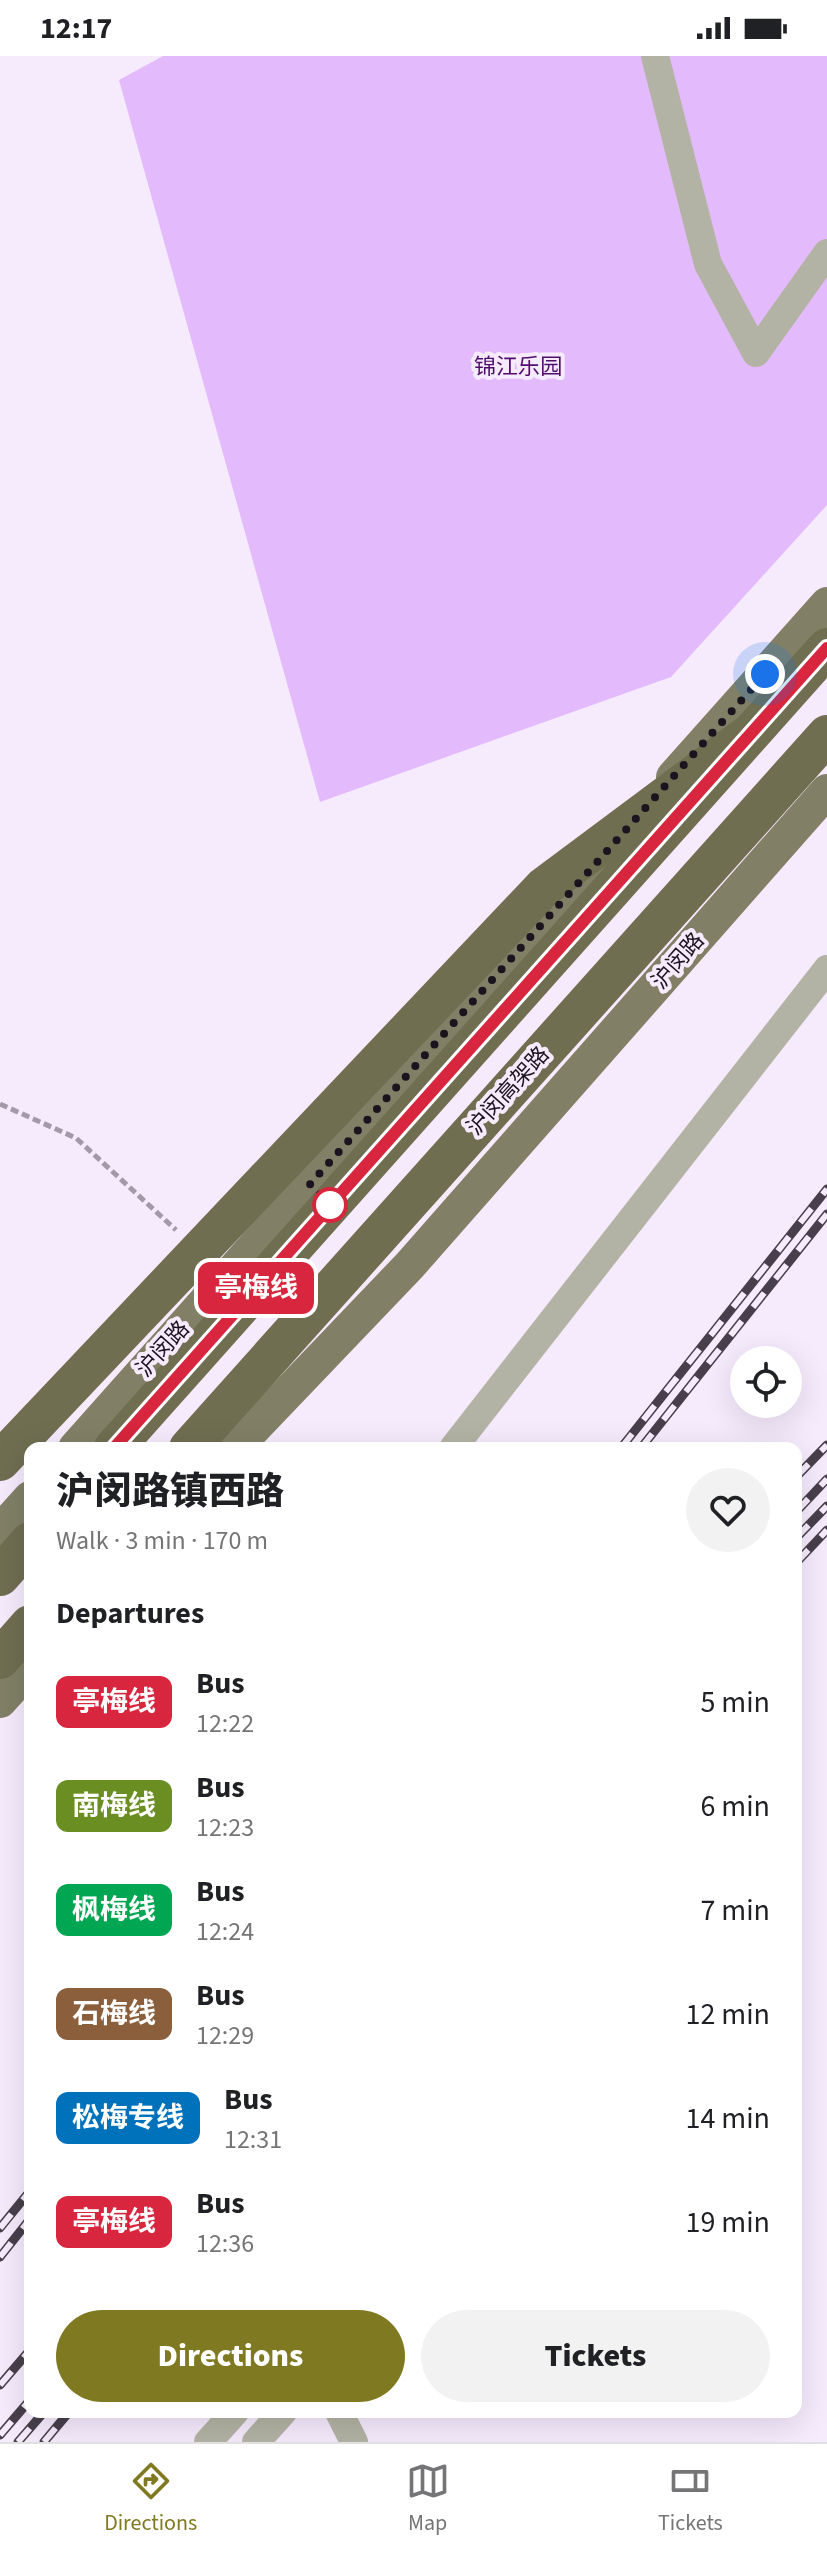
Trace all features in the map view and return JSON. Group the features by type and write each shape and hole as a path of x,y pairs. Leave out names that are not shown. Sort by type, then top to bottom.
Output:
{"highway":[{"path":"119,1442 827,648"},
{"path":"0,1461 544,887 748,735"},
{"name":"沪闵高架路","path":"194,1442 827,735"},
{"path":"0,1576 24,1549"},
{"path":"0,1659 24,1632"}],"main road":[{"name":"沪闵路","path":"80,1442 827,604"},
{"name":"沪闵路","path":"241,1442 410,1265 827,791"},
{"path":"0,1531 24,1505"},
{"path":"0,1701 24,1675"}],"street":[{"path":"655,56 708,264 756,353 827,253"},
{"path":"458,1442 827,969"},
{"path":"208,2442 230,2418"},
{"path":"256,2442 278,2418"},
{"path":"342,2418 354,2442"}],"path":[{"path":"0,1104 76,1138 181,1234"}],"green space":[{"name":"锦江乐园","path":"163,56 827,56 827,505 671,677 320,802 119,80"}],"railway":[{"path":"626,1442 827,1189"},
{"path":"646,1442 827,1214"},
{"path":"802,1471 827,1445"},
{"path":"802,1506 827,1479"},
{"path":"802,1532 827,1506"},
{"path":"802,1557 827,1530"},
{"path":"0,2228 24,2198"},
{"path":"0,2257 24,2227"},
{"path":"0,2385 24,2357"},
{"path":"0,2435 24,2407"},
{"path":"18,2442 39,2418"},
{"path":"44,2442 64,2418"}],"bus line":[{"name":"亭梅线","path":"119,1442 827,648"}],"route":[{"path":"330,1205 310,1184 765,674"}]}
